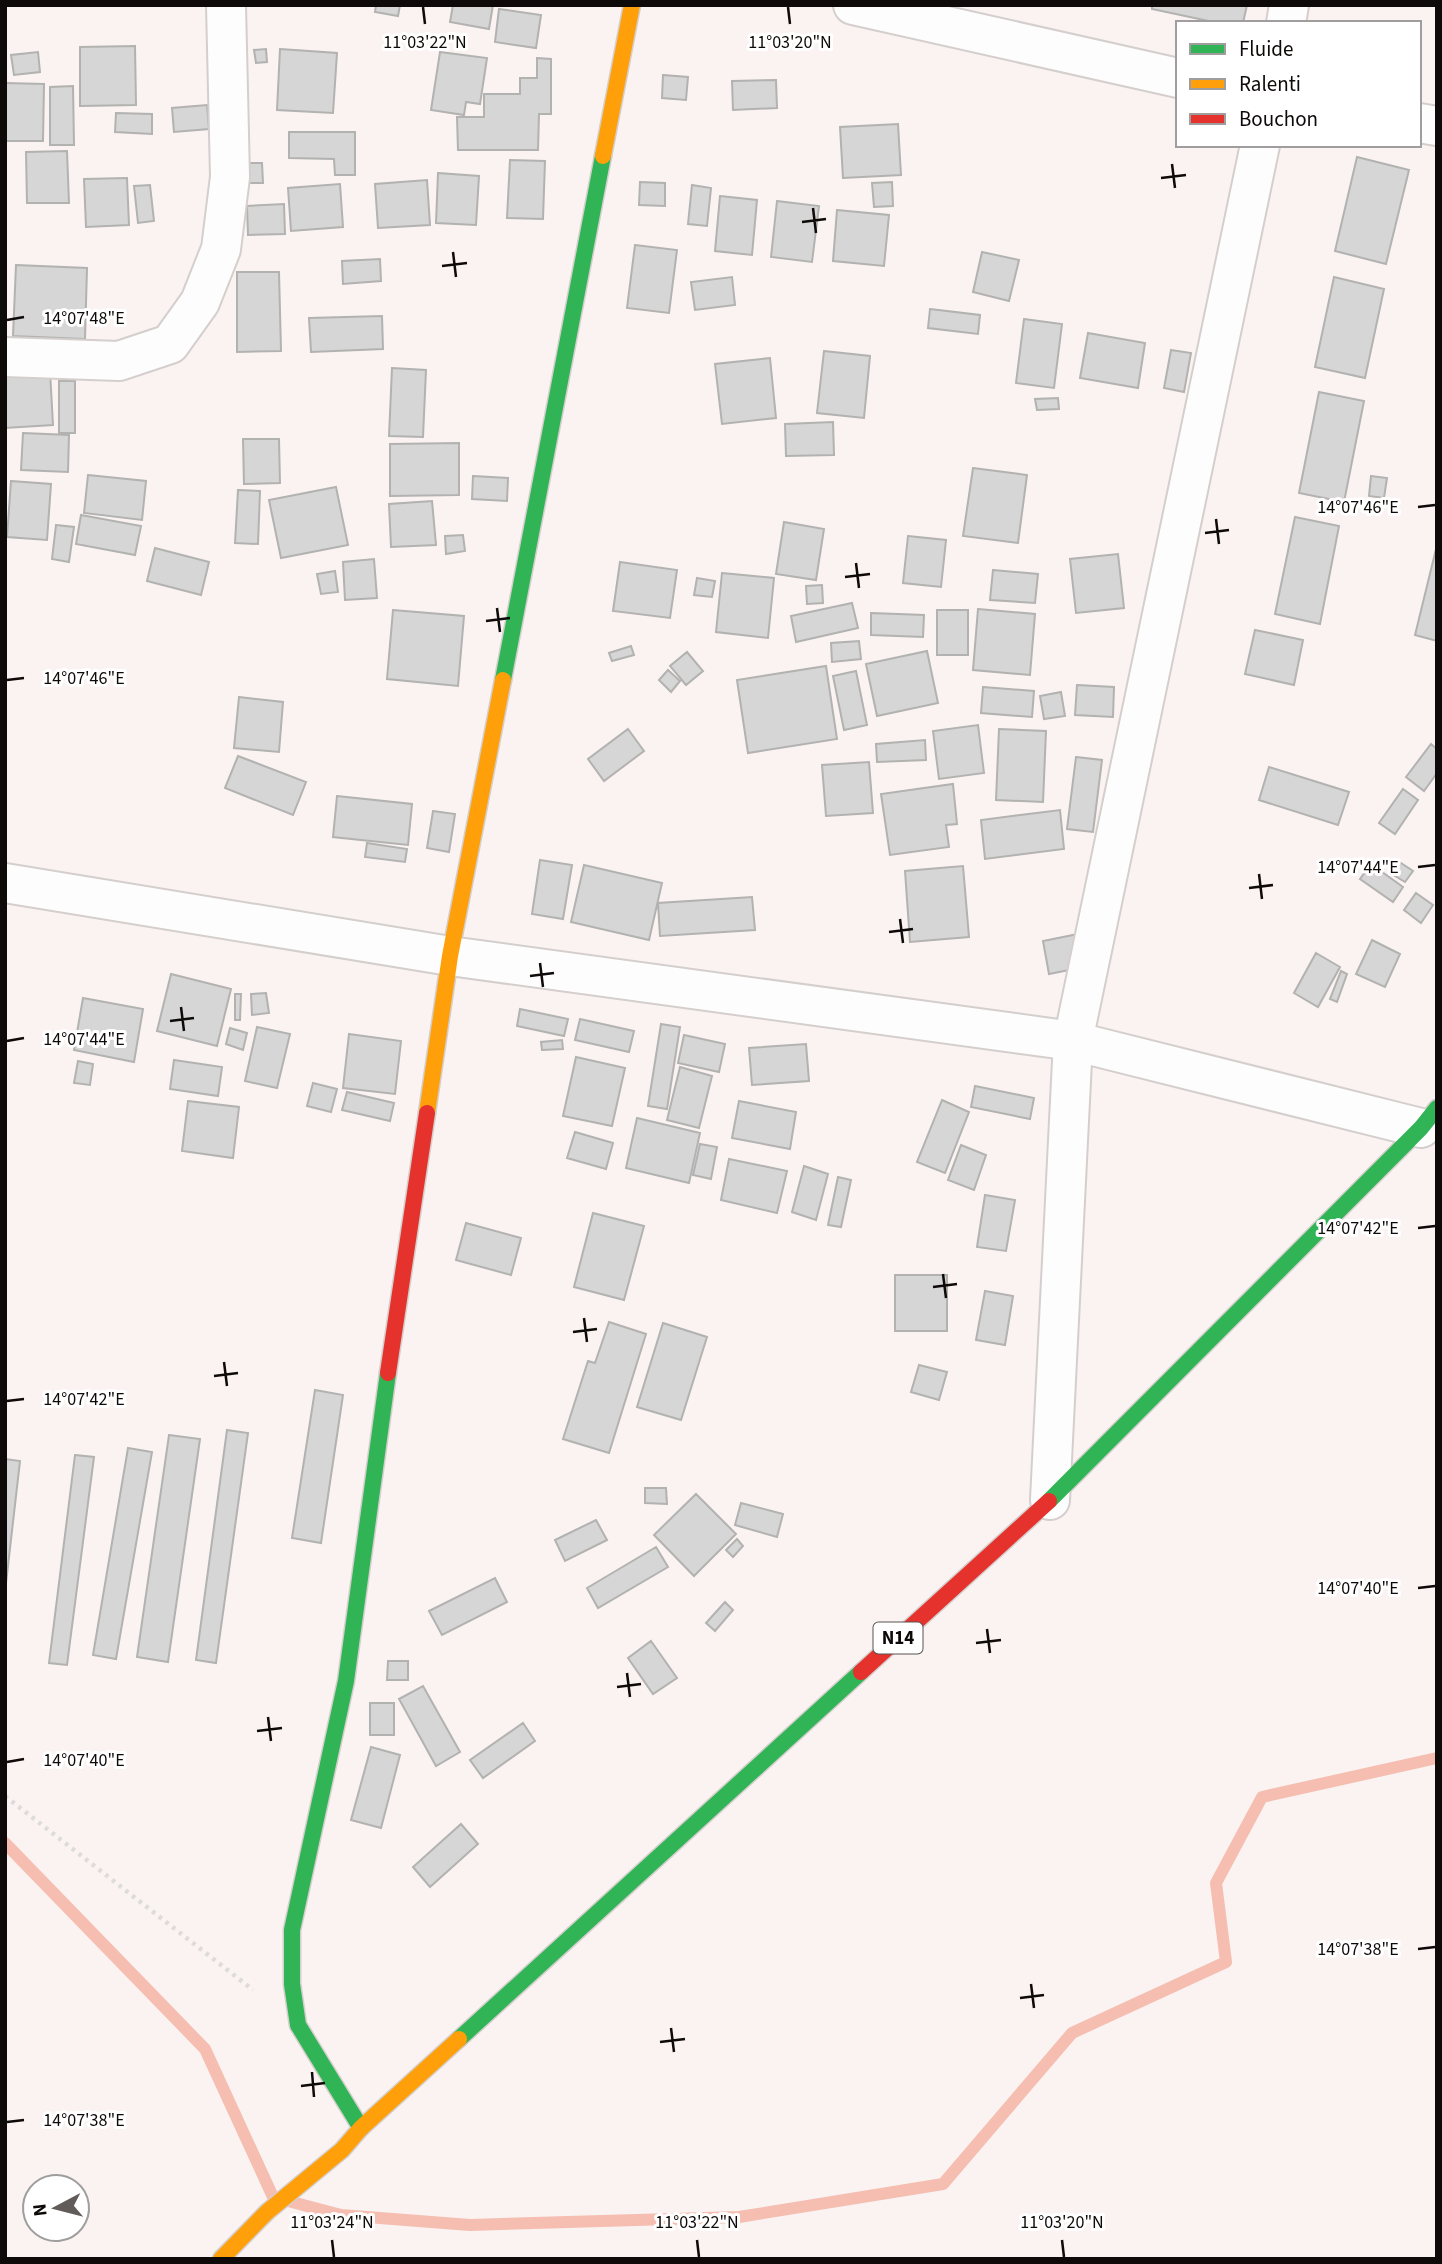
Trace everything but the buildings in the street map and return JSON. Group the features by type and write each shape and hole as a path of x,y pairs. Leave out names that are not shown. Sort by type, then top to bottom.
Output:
{"main road":[{"path":"362,2128 298,2025 292,1984 292,1930 346,1681 376,1456 450,956 632,5"},
{"name":"N14","path":"221,2259 267,2211 342,2150 362,2128 1050,1500 1429,1118"}],"street":[{"path":"5,357 119,361 170,344 200,302 221,248 230,177 226,5"},
{"path":"853,5 1176,78"},
{"path":"1050,1500 1073,1041 1260,147"},
{"path":"5,883 450,956 1073,1041 1429,1118"}],"path":[{"path":"5,1796 298,2025"}],"waterway":[{"path":"5,1843 205,2049 273,2197 341,2215 470,2225 739,2217 943,2184 1072,2033 1226,1962 1216,1883 1262,1797 1437,1758"}],"traffic: fast":[{"path":"503,680 603,156"},
{"path":"1049,1501 1421,1128 1437,1108"},
{"path":"361,2128 298,2025 292,1984 292,1930 346,1681 388,1373"},
{"path":"459,2039 861,1672"}],"traffic: slow":[{"path":"603,156 632,5"},
{"path":"427,1113 450,956 503,680"},
{"path":"221,2259 267,2212 342,2150 361,2128 459,2039"}],"traffic: jam":[{"path":"388,1373 427,1113"},
{"path":"861,1672 1049,1501"}]}
